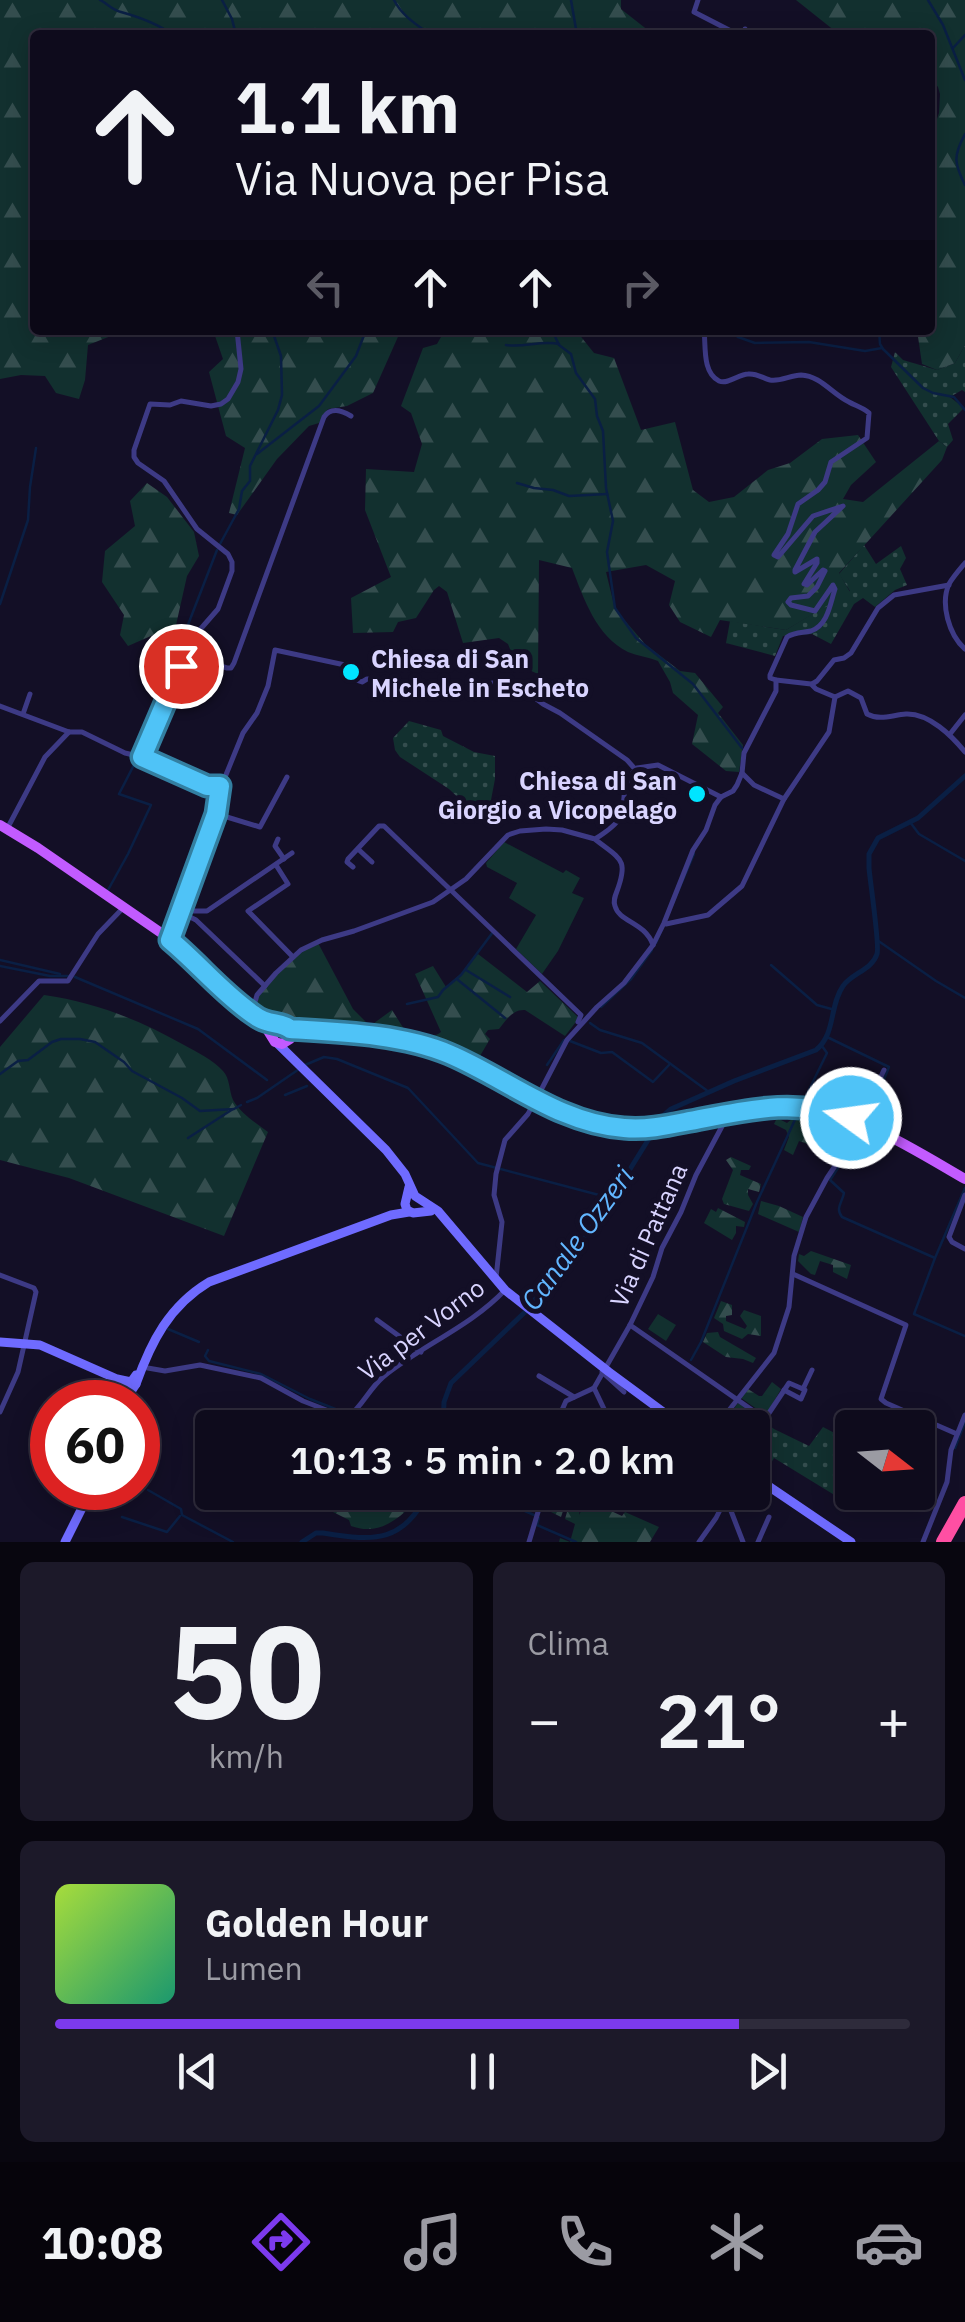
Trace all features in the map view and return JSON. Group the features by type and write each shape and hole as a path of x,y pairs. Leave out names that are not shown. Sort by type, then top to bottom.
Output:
{"highway":[{"path":"946,1542 965,1503"},
{"path":"946,1542 965,1514"}],"main road":[{"path":"4,827 170,940 230,997 282,1035 299,1063 403,1170 412,1204"},
{"path":"282,1035 307,1030 428,1046 577,1118 618,1128 676,1124 778,1106 816,1108 856,1120 965,1178"},
{"path":"0,1342 40,1345 132,1386 166,1319 196,1290 391,1216 412,1204"},
{"path":"412,1204 443,1218 482,1263 494,1271 505,1290 603,1370 660,1410"},
{"path":"770,1487 851,1542"},
{"path":"65,1542 81,1510"}],"street":[{"path":"698,0 694,12 730,30"},
{"path":"142,757 177,656 218,609 232,562 228,554 196,529 164,481 138,463 134,450 150,404 181,401 211,406 228,399 241,368 238,335"},
{"path":"704,335 706,362 719,382 743,374 759,374 773,381 804,376 830,387 869,413 867,438 831,462 825,482 798,504 788,534 774,555 778,557 813,516 843,506 815,532 795,570 817,559 804,584 822,570 823,576 808,596 790,598 788,602 814,611 834,586 824,621 813,630 787,637 770,678 812,684 834,660 851,653 878,608 894,595 949,585"},
{"path":"147,743 186,655 231,668 324,417 335,410 351,416"},
{"path":"965,563 949,585 946,600 946,613 958,643 965,649"},
{"path":"170,940 216,814 220,786 271,677 275,650 345,664 348,679 362,682 378,678"},
{"path":"576,1028 624,983 666,924 693,850 715,805 733,791 742,772 744,753 774,697 776,680"},
{"path":"486,684 515,682 627,760 635,770"},
{"path":"812,684 835,697 848,691 862,698 872,718 915,714 950,734 965,752"},
{"path":"23,714 30,694"},
{"path":"666,924 708,915 736,893 784,800 829,732 835,697"},
{"path":"0,706 69,732 83,732 125,754 142,757 207,786 220,786"},
{"path":"950,734 965,715"},
{"path":"4,827 45,757 69,732"},
{"path":"594,839 618,821 627,782 635,770 644,766 658,765 721,798"},
{"path":"742,772 754,785 784,800"},
{"path":"216,814 260,827 287,777"},
{"path":"353,867 348,861 379,826 384,826 581,1015 524,1119 506,1140 498,1162 494,1194 502,1222 494,1271"},
{"path":"260,1020 255,1002 264,986 301,950 433,902 466,879 504,838 528,830 562,830 594,839 618,858 623,876 614,899 615,908 646,932 653,945"},
{"path":"278,839 275,846 284,859"},
{"path":"358,849 372,862"},
{"path":"179,911 207,911 292,853"},
{"path":"276,864 288,884 248,911 293,957"},
{"path":"0,1021 39,981 68,981 98,934 123,908"},
{"path":"179,911 196,920 264,986"},
{"path":"728,1410 774,1352 788,1307 797,1244 806,1217 863,1124 884,1070"},
{"name":"Via di Pattana","path":"594,1388 630,1325 696,1175 727,1117"},
{"path":"965,1195 949,1237 965,1250"},
{"path":"793,1274 906,1325 882,1399 957,1434"},
{"path":"0,1275 36,1290 16,1380 0,1412"},
{"name":"Via per Vorno","path":"142,1369 174,1371 200,1365 260,1378 304,1402 347,1418 384,1376 492,1304 505,1290"},
{"path":"377,1320 421,1352"},
{"path":"630,1325 765,1418 789,1383 803,1389 812,1370"},
{"path":"603,1370 624,1392"},
{"path":"539,1376 574,1397"},
{"path":"562,1410 566,1401 594,1388 605,1410"},
{"path":"923,1542 948,1482 951,1450 965,1414"},
{"path":"528,1542 538,1510"},
{"path":"698,1542 720,1510"},
{"path":"733,1510 743,1542"},
{"path":"758,1542 769,1517"}],"green space":[{"path":"0,0 621,0 621,9 648,30 30,30 30,335 113,335 88,345 79,399 56,393 45,376 0,379"},
{"path":"796,0 965,0 965,345 955,363 937,370 922,364 918,335 935,335 935,125 940,94 935,83 935,30 834,30"},
{"path":"215,335 399,335 373,393 347,406 328,409 319,423 309,426 277,459 237,515 229,513 245,448 226,436 209,372 223,359"},
{"path":"442,335 580,335 594,353 614,358 641,430 675,422 693,490 709,502 734,497 768,470 790,463 822,439 858,435 876,462 851,485 843,499 863,502 939,441 947,447 942,460 839,573 850,592 786,630 720,620 711,637 680,622 669,605 675,581 646,565 606,572 615,609 645,644 680,671 695,673 723,707 718,713 743,745 739,772 726,771 692,744 698,715 673,693 658,661 628,652 599,627 572,568 539,560 538,674 516,664 508,644 499,638 463,643 447,592 439,586 416,618 398,622 393,632 353,633 351,598 391,577 365,510 366,469 414,472 422,444 411,413 401,406 423,348 437,344"},
{"path":"965,345 965,392 950,397 964,408 948,424 953,440 947,447 939,441 891,367 895,352 903,360 937,370 955,363"},
{"path":"147,483 167,497 194,532 199,556 187,576 176,625 128,646 120,635 124,615 102,582 105,551 135,526 130,501"},
{"path":"864,545 876,564 901,546 906,558 900,569 907,585 875,607 863,598 854,604 831,644 812,634 783,636 775,656 726,643 730,621 786,630 850,591 839,574"},
{"path":"409,721 441,730 443,736 474,752 495,756 487,821 449,789 400,757 393,738"},
{"path":"504,842 580,878 572,893 584,898 542,974 516,949 536,915 509,898 517,883 487,867 486,863"},
{"path":"317,941 353,1009 370,1026 392,1010 404,1029 437,1035 441,1032 415,974 433,966 446,987 478,954 527,992 540,981 579,1018 565,1036 525,1010 517,1011 499,1029 488,1030 485,1034 490,1039 477,1061 404,1038 293,1023 262,1012 258,997 277,972 291,957"},
{"path":"44,995 99,1007 134,1020 199,1053 225,1074 236,1105 268,1132 224,1236 69,1178 0,1160 0,1047"},
{"path":"777,1118 787,1123 802,1119 813,1146 799,1141 793,1155 784,1150 789,1137 786,1130 774,1124"},
{"path":"731,1157 751,1166 741,1170 740,1175 761,1184 759,1192 748,1189 753,1204 749,1211 724,1204 722,1199 733,1170 726,1160"},
{"path":"761,1201 803,1217 799,1232 758,1214"},
{"path":"718,1208 745,1222 744,1227 736,1226 732,1240 704,1223 711,1209 716,1212"},
{"path":"811,1251 851,1265 847,1279 833,1272 833,1265 820,1261 815,1275 811,1274 798,1261 799,1254 804,1256"},
{"path":"721,1301 732,1305 732,1315 726,1316 726,1321 745,1329 740,1316 744,1310 761,1316 761,1336 748,1334 742,1339 724,1331 723,1324 714,1318"},
{"path":"658,1314 676,1325 666,1341 648,1329"},
{"path":"718,1332 756,1358 753,1363 726,1357 703,1342 707,1333"},
{"path":"772,1382 781,1389 769,1410 758,1410 741,1398 748,1389 762,1396"},
{"path":"770,1426 809,1446 823,1427 835,1433 835,1495 774,1458 770,1465"},
{"path":"329,1510 406,1510 387,1524 370,1529 351,1526 349,1520"},
{"path":"568,1510 580,1510 579,1515 582,1510 609,1510 622,1516 625,1512 659,1527 650,1542 570,1542 575,1524 565,1519"}],"waterway":[{"path":"100,0 166,30"},
{"path":"222,0 235,30"},
{"path":"394,0 425,30"},
{"path":"571,0 576,30"},
{"path":"928,0 943,25 965,80"},
{"path":"953,48 965,35"},
{"path":"965,134 956,160 965,185"},
{"path":"220,544 239,509 242,491 250,481 250,466 282,395 281,356 274,335"},
{"path":"257,454 319,406 356,356 364,335"},
{"path":"554,335 559,345 571,354 576,373 595,399 603,431 606,488 613,521 607,552 615,608 636,638 693,684 742,748"},
{"path":"736,335 755,343 809,342 865,351 882,348"},
{"path":"879,335 883,349 923,388 954,397 965,410"},
{"path":"506,345 559,344"},
{"path":"0,604 28,520 36,448"},
{"path":"517,483 569,496 607,494"},
{"path":"177,653 217,550"},
{"path":"108,890 151,805 119,794 137,759"},
{"name":"Canale Ozzeri","path":"444,1410 451,1383 525,1312 563,1265 609,1203 663,1116 734,1081 816,1050 822,1043 843,986 871,964 877,954 869,854 878,838 918,818 965,776"},
{"path":"910,822 919,834 965,861"},
{"path":"656,943 694,854"},
{"path":"407,1004 438,997 461,975 493,932"},
{"path":"877,940 965,998"},
{"path":"601,1007 631,979 652,950"},
{"path":"0,960 60,974"},
{"path":"771,965 817,1005 835,1010"},
{"path":"0,966 68,976"},
{"path":"466,970 510,997"},
{"path":"75,977 198,1029 267,1080"},
{"path":"458,980 505,1018"},
{"path":"590,1023 642,1043 709,1092"},
{"path":"827,1037 889,1067 870,1113"},
{"path":"0,1074 52,1042 80,1039 95,1042 132,1071 200,1111 241,1105"},
{"path":"547,1065 564,1040"},
{"path":"570,1041 601,1053 612,1052 653,1082 669,1065"},
{"path":"803,1102 827,1053 822,1046"},
{"path":"247,1102 305,1065 324,1057 337,1059 408,1088 478,1163 599,1195 616,1192"},
{"path":"285,1095 307,1086"},
{"path":"188,1138 233,1109"},
{"path":"691,1360 799,1111"},
{"path":"862,1132 830,1180 844,1193 840,1214 935,1258"},
{"path":"965,1188 914,1314 965,1336"},
{"path":"168,1329 199,1342"},
{"path":"208,1350 205,1356 209,1361 261,1374 338,1410"},
{"path":"955,1448 965,1422"},
{"path":"160,1497 181,1509 182,1515 233,1542"},
{"name":"Canale Ozzeri","path":"302,1542 316,1533 386,1535 409,1521 417,1510"},
{"path":"522,1510 534,1515"},
{"path":"122,1517 167,1532 180,1516"},
{"path":"539,1518 537,1525 576,1542"}],"place":[{"name":"Chiesa di San Michele in Escheto","path":"351,672"},
{"name":"Chiesa di San Giorgio a Vicopelago","path":"697,794"}],"route":[{"path":"181,666 142,757 207,786 220,786 216,814 170,940 258,1018 290,1029 428,1046 570,1114 618,1128 651,1128 778,1106 816,1108 851,1118"}]}
